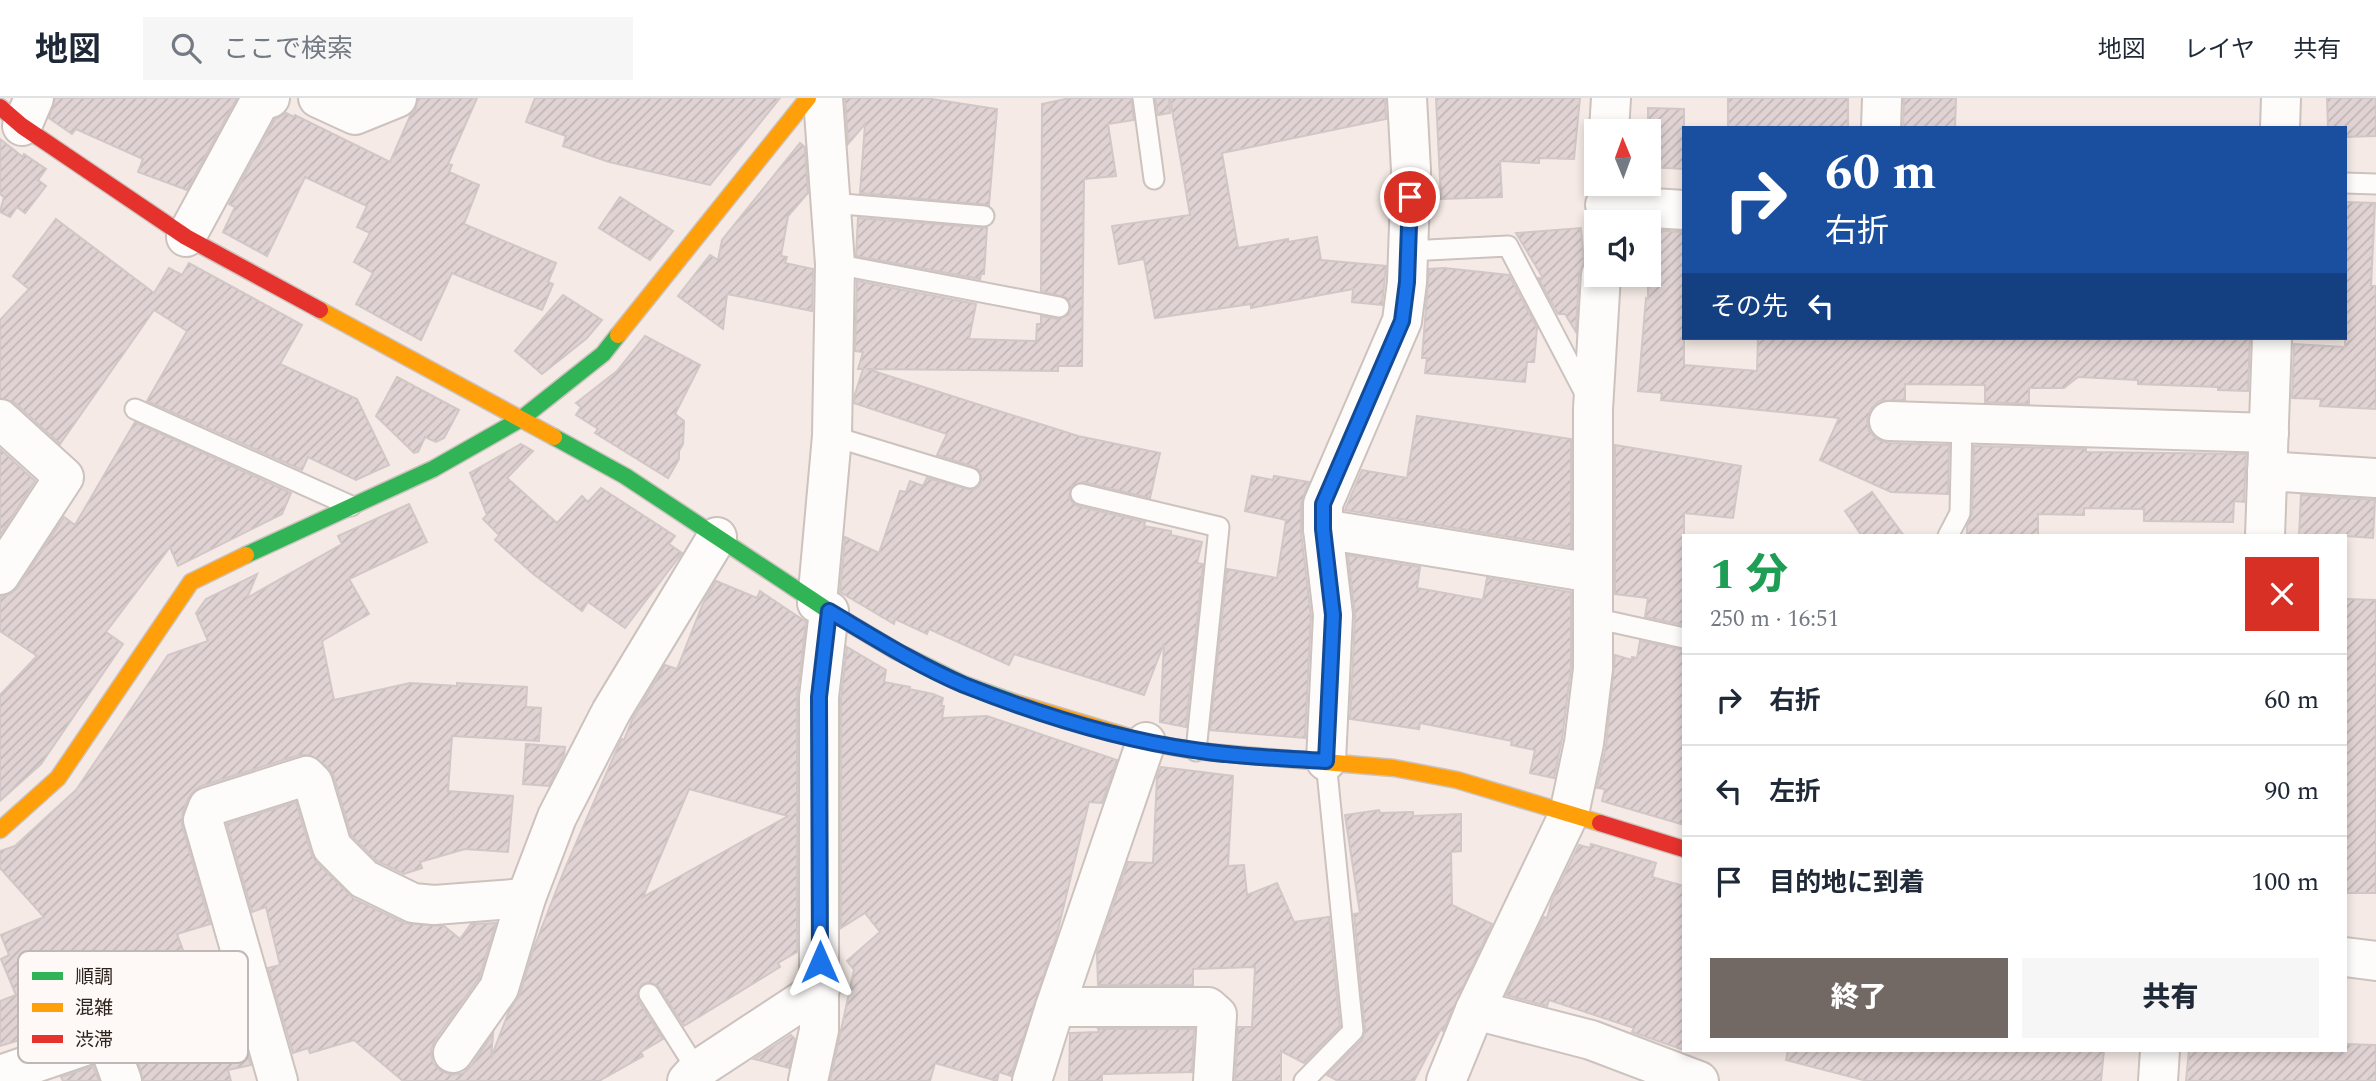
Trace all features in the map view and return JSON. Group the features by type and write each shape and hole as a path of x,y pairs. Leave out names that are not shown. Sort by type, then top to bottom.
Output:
{"street":[{"path":"186,237 260,101 270,98"},
{"path":"318,98 355,115 397,98"},
{"path":"0,830 58,778 191,582 433,468 521,419 603,354 808,98"},
{"path":"808,1081 819,1030 819,697 832,436 835,264 823,98"},
{"path":"1326,761 1333,615 1323,529 1323,504 1402,321 1411,170 1407,98"},
{"path":"1610,119 1611,98"},
{"path":"1881,126 1882,98"},
{"path":"2280,126 2281,98"},
{"path":"19,110 186,237 625,476 823,607 896,651 963,684 1040,712 1146,741 1196,751 1394,768 1457,780 1682,848"},
{"path":"1605,204 1682,210"},
{"path":"1446,1081 1475,1010 1569,814 1584,743 1593,669 1593,409 1600,287"},
{"path":"2265,534 2272,340"},
{"path":"0,419 64,477 0,575"},
{"path":"1889,421 2269,433"},
{"path":"2267,471 2376,478"},
{"path":"1323,529 1593,573"},
{"path":"453,1053 499,988 526,898 556,817 611,712 717,537"},
{"path":"1032,1081 1146,741"},
{"path":"240,951 203,820 208,807 306,776 313,783 332,847 364,879 413,903 433,905 526,898"},
{"path":"2347,957 2376,961"},
{"path":"248,978 278,1081"},
{"path":"692,1076 820,989"},
{"path":"1055,1007 1208,1007 1217,1015 1213,1081"},
{"path":"1475,1010 1591,1040 1699,1081"},
{"path":"2158,1081 2160,1052"},
{"path":"0,1075 37,1063"},
{"path":"115,1063 122,1081"}],"lane":[{"path":"1143,98 1154,178"},
{"path":"2347,183 2376,184"},
{"path":"831,203 984,215"},
{"path":"1408,251 1508,246 1593,409"},
{"path":"835,264 1059,307"},
{"path":"135,409 352,506"},
{"path":"1949,534 1960,513 1962,423"},
{"path":"832,436 970,478"},
{"path":"1080,494 1219,527 1196,751"},
{"path":"1594,618 1682,638"},
{"path":"1304,1081 1353,1031 1326,761"},
{"path":"649,994 692,1076"}],"building":[{"path":"55,98 237,98 187,190 138,172 143,159 76,129 72,134 49,118"},
{"path":"418,98 477,98 448,164 452,165 449,172 479,185 464,224 556,263 548,282 553,284 542,310 452,273 421,340 356,304 373,273 354,262 370,233 357,227 367,206 305,177 267,256 223,232 235,207 229,204 275,119 286,113 294,117 295,115 390,162 411,114 415,111"},
{"path":"535,98 780,98 710,185 609,162 563,146 566,136 526,122"},
{"path":"845,98 925,98 997,109 989,205 860,193 865,124 848,144"},
{"path":"1070,98 1131,98 1134,120 1108,124 1116,176 1084,179 1082,366 1058,366 1058,371 867,369 1078,436 1160,453 1150,498 1083,482 1072,486 1069,497 1078,506 1145,522 1144,526 1171,531 1171,535 1202,542 1197,563 1203,564 1186,727 1160,722 1164,643 1144,695 1014,654 1009,665 929,629 927,634 895,619 894,624 840,592 845,537 879,553 900,491 906,492 910,481 923,486 927,478 972,490 982,481 979,470 974,467 937,455 947,434 854,403 863,369 858,369 863,352 855,351 857,281 976,304 969,339 1036,341 1037,324 1041,324 1041,316 1057,319 1068,315 1071,309 1067,298 1041,291 1042,104"},
{"path":"1155,98 1169,98 1170,113 1158,115"},
{"path":"1170,98 1385,98 1386,119 1222,153 1238,248 1317,237 1321,260 1386,266 1382,305 1352,302 1353,289 1251,308 1251,304 1155,318 1144,259 1119,264 1112,226 1190,215"},
{"path":"1436,98 1580,98 1574,159 1539,158 1539,163 1500,161 1502,197 1441,199"},
{"path":"1728,98 1848,98 1848,126 1728,126"},
{"path":"1904,98 1956,98 1955,126 1903,126"},
{"path":"2327,98 2376,98 2376,136 2347,137 2347,126 2328,126"},
{"path":"1648,108 1684,109 1682,169 1661,168 1661,119 1648,119"},
{"path":"0,139 23,157 24,154 46,169 38,180 46,186 25,213 17,207 10,217 0,212 4,197 0,194"},
{"path":"800,143 805,147 808,193 788,216 781,256 787,257 785,263 813,269 812,311 727,294 723,329 678,296 710,255 718,260 722,240"},
{"path":"620,197 673,231 650,260 599,228"},
{"path":"2347,202 2375,203 2371,286 2376,286 2376,409 2320,406 2321,399 2292,398 2294,344 2345,347"},
{"path":"858,218 987,228 984,274 981,274 980,279 856,256"},
{"path":"56,219 154,293 169,268 182,275 189,263 302,325 280,364 357,399 389,465 356,480 308,457 302,470 147,401 187,331 154,310 60,444 15,403 0,398 0,320 29,289 13,276"},
{"path":"1581,228 1584,262 1579,274 1576,332 1565,314 1558,314 1538,278 1543,278 1516,233"},
{"path":"1661,231 1682,232 1684,365 1757,371 1758,340 2250,340 2248,391 2078,377 2064,388 2029,388 2029,404 1985,402 1985,385 1905,384 1905,400 1879,401 1871,409 1867,420 1869,431 1877,439 1888,443 1949,445 1948,494 1891,492 1820,460 1839,418 1661,400 1662,393 1638,391 1646,298 1648,299 1648,287 1661,287"},
{"path":"1444,268 1509,275 1537,328 1534,362 1527,362 1525,382 1425,373 1427,358 1422,358 1429,269"},
{"path":"563,295 602,320 587,338 542,374 515,351"},
{"path":"645,336 700,365 675,414 684,421 683,444 679,459 668,478 595,433 598,429 576,415 581,407 576,403 617,371"},
{"path":"397,377 459,410 444,438 436,442 425,437 418,452 414,453 376,416"},
{"path":"1417,416 1571,439 1571,547 1345,510 1362,470 1407,478"},
{"path":"135,422 291,493 282,514 178,566 170,547 106,632 123,644 41,764 0,801 0,695 37,656 0,631 0,597 10,594 18,587 64,517 75,525"},
{"path":"521,444 533,451 507,478 557,523 582,496 588,502 601,488 675,536 669,544 682,553 625,628 588,602 582,611 532,573 495,540 499,535 483,519 487,515 470,473"},
{"path":"1615,445 1741,466 1733,518 1684,513 1682,625 1645,617 1648,598 1615,594"},
{"path":"1974,446 2086,449 2086,452 2246,454 2244,502 2234,501 2233,522 2144,521 2144,509 2084,508 2084,515 2038,514 2038,534 1967,534 1972,513"},
{"path":"0,449 35,481 0,535"},
{"path":"1252,476 1273,480 1274,476 1309,482 1301,504 1301,532 1311,616 1305,738 1210,730 1227,569 1277,578 1286,520 1245,511"},
{"path":"1872,492 1903,534 1861,534 1845,511"},
{"path":"2301,495 2375,500 2373,538 2347,536 2347,534 2299,534"},
{"path":"409,504 427,542 349,579 369,614 322,641 334,700 410,683 457,686 457,683 527,687 526,707 541,708 539,741 452,736 448,791 513,796 508,852 465,849 420,862 422,868 404,874 377,861 351,835 329,768 310,755 299,755 201,786 188,799 182,825 210,924 177,934 183,951 18,951 18,1041 0,1046 0,1001 16,995 1,959 9,955 1,935 44,917 0,868 0,851 15,846 76,790 168,655 208,641 196,613 206,599 257,574 247,598 342,544 338,536"},
{"path":"1348,555 1420,567 1417,588 1483,600 1487,578 1571,592 1571,668 1554,778 1530,773 1535,750 1511,745 1512,741 1420,723 1419,729 1350,719 1355,616"},
{"path":"716,581 757,598 760,591 806,622 797,697 797,952 778,963 780,967 684,1026 659,987 649,982 642,984 637,994 638,1000 663,1039 641,1052 643,1056 599,1081 403,1081 354,1040 310,1053 308,1048 293,1053 268,968 280,965 266,907 252,912 227,824 296,802 316,862 354,899 404,923 444,926 460,939 471,924 496,923 479,978 435,1040 431,1050 433,1063 441,1071 452,1075 463,1073 493,1034 491,1058 509,1011 520,994 533,950 564,871 620,742 624,740 632,720 665,665 677,669 704,601","holes":["689,789 788,816 643,897"]},
{"path":"2347,599 2376,600 2376,893 2347,893"},
{"path":"1640,641 1682,650 1682,824 1602,801 1605,789 1597,788 1606,746 1615,655 1632,660 1632,657 1637,658"},
{"path":"847,647 886,670 884,682 943,698 942,718 987,716 1117,760 1102,803 1089,802 1056,938 1011,1076 999,1072 997,1081 935,1063 930,1081 830,1081 854,970 847,961 880,932 865,913 841,928 841,698"},
{"path":"526,744 565,747 564,755 549,786 523,784"},
{"path":"1161,767 1233,776 1228,866 1244,865 1247,895 1277,883 1294,922 1329,917 1340,1027 1304,1063 1281,1051 1281,1081 1235,1081 1238,1027 1252,1027 1255,967 1193,969 1193,985 1098,985 1097,952 1128,862 1153,863 1157,777"},
{"path":"1379,810 1380,813 1413,812 1413,816 1461,814 1461,851 1451,852 1452,905 1492,924 1443,1031 1441,1029 1414,1081 1338,1081 1327,1075 1362,1040 1365,1030 1354,914 1360,913 1345,815"},
{"path":"1591,844 1656,863 1652,877 1682,885 1682,1049 1632,1032 1634,1028 1549,1000 1547,1006 1506,995 1544,917 1547,918 1552,900 1579,845 1590,848"},
{"path":"1098,1029 1194,1029 1192,1072 1102,1074 1102,1081 1069,1081 1070,1033 1099,1032"},
{"path":"791,1035 795,1039 789,1068 754,1059"},
{"path":"2347,1044 2376,1045 2376,1081 2186,1081 2189,1052 2347,1052"},
{"path":"1788,1052 2104,1052 2101,1081 1867,1081 1786,1060"},
{"path":"248,1055 251,1065 228,1070 231,1081 143,1081 138,1063 248,1063"},
{"path":"93,1066 99,1081 63,1081 61,1077"}],"traffic: fast":[{"path":"246,555 433,469 521,419 603,354 618,335"},
{"path":"554,437 625,476 829,611 896,651 963,684 1013,702"}],"traffic: slow":[{"path":"618,335 808,98"},
{"path":"320,310 554,437"},
{"path":"0,830 58,778 191,582 246,555"},
{"path":"1013,702 1146,742 1196,751 1394,768 1457,780 1600,823"}],"traffic: jam":[{"path":"0,107 22,126 186,237 320,310"},
{"path":"1600,823 1682,848"}],"route":[{"path":"820,962 819,697 829,611 896,651 963,684 1040,712 1146,741 1196,751 1326,761 1333,615 1323,529 1323,504 1402,321 1407,282 1410,197"}]}
